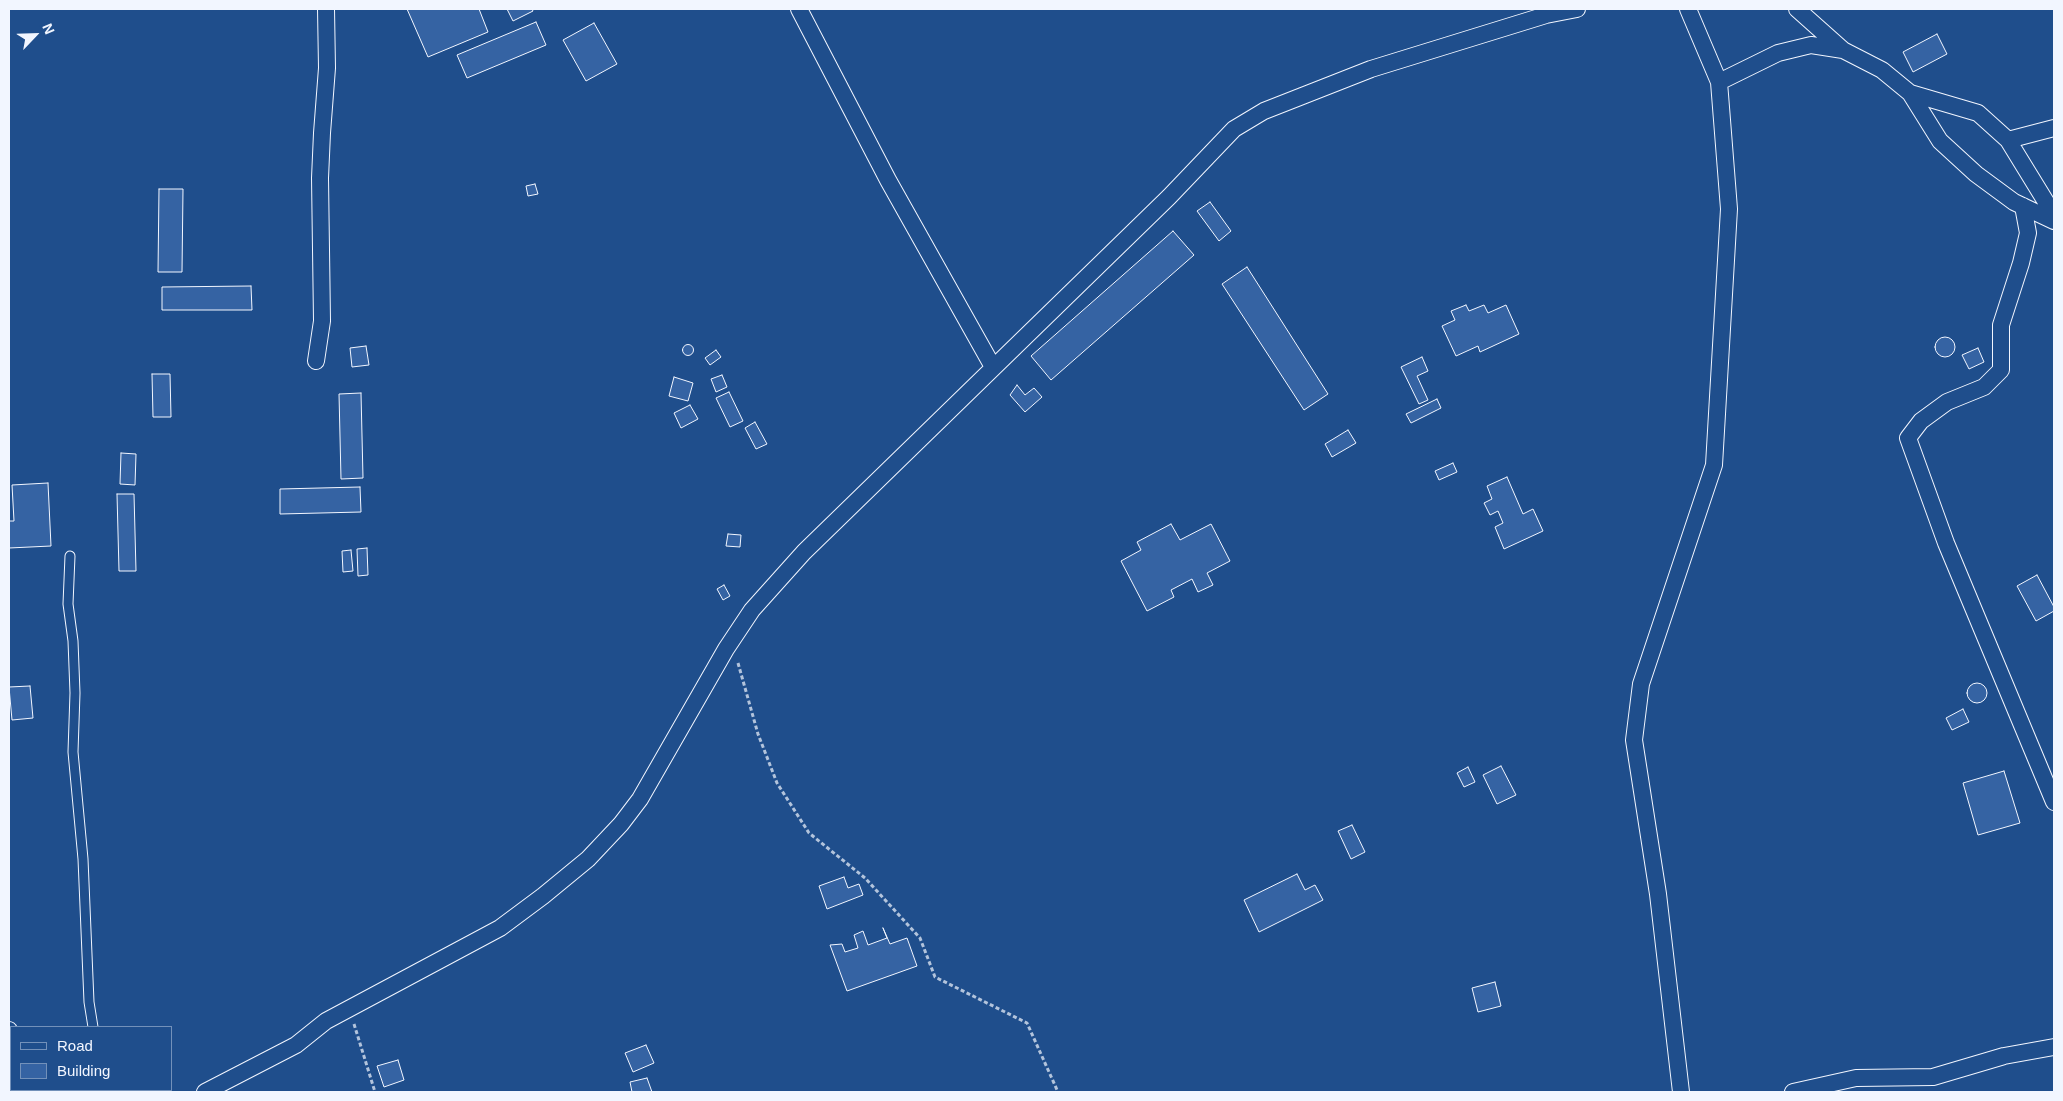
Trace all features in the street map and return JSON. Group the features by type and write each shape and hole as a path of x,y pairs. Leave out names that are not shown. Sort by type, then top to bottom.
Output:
{"street":[{"path":"316,361 322,321 320,178 327,68 326,9"},
{"path":"799,9 888,180 993,367"},
{"path":"205,1092 296,1045 326,1022 500,928 543,896 588,858 621,824 640,799 731,640 752,610 804,552 1169,197 1234,129 1264,111 1371,68 1546,15 1577,9"},
{"path":"1678,1092 1658,894 1634,740 1641,684 1714,466 1729,209 1719,82 1688,9"},
{"path":"1797,9 1843,50 1882,70 1910,93 1940,141 1976,174 2024,206 2054,221"},
{"path":"1719,82 1778,53 1811,45 1843,50"},
{"path":"1910,93 1978,113 2008,140 2054,215"},
{"path":"2008,140 2054,128"},
{"path":"2024,206 2028,233 2021,263 2001,325 2001,370 1984,387 1947,402 1921,421 1908,438 1946,543 2054,802"},
{"path":"1794,1092 1856,1078 1932,1077 2004,1056 2054,1047"}],"lane":[{"path":"70,556 68,604 73,641 75,693 73,752 83,859 89,1002 93,1026"}],"path":[{"path":"731,640 758,734 777,782 809,833 865,878 920,938 936,977 1027,1023 1058,1092"},
{"path":"349,1009 375,1092"}],"building":[{"path":"407,9 479,9 488,32 428,57"},
{"path":"507,9 532,9 533,11 513,21"},
{"path":"536,22 546,45 467,78 457,55"},
{"path":"594,23 617,64 586,81 563,40"},
{"path":"1937,34 1947,54 1913,72 1903,52"},
{"path":"535,184 538,194 528,196 526,186"},
{"path":"159,189 183,189 182,272 158,272"},
{"path":"1210,202 1231,231 1219,241 1197,211"},
{"path":"1173,231 1194,255 1051,380 1031,356"},
{"path":"1247,267 1328,394 1304,410 1222,284"},
{"path":"251,286 252,310 162,310 162,287"},
{"path":"1466,305 1469,311 1484,305 1488,313 1506,305 1519,334 1480,352 1478,346 1456,356 1442,326 1455,320 1451,311"},
{"path":"1945,337 1952,340 1955,347 1952,354 1945,357 1938,354 1935,347 1938,340"},
{"path":"686,345 690,345 693,350 692,354 686,355 683,352 683,348"},
{"path":"366,346 369,365 352,367 350,348"},
{"path":"1978,348 1984,362 1969,369 1962,355"},
{"path":"716,350 721,357 710,365 705,358"},
{"path":"1422,357 1428,371 1417,376 1428,400 1419,404 1401,367"},
{"path":"152,374 170,374 171,417 153,417"},
{"path":"722,375 727,387 716,392 711,379"},
{"path":"674,377 693,383 688,401 669,396"},
{"path":"1017,385 1025,395 1034,388 1042,397 1025,412 1010,395"},
{"path":"729,392 743,421 730,427 716,398"},
{"path":"361,393 363,478 341,479 339,394"},
{"path":"1437,399 1441,408 1411,423 1406,414"},
{"path":"690,405 698,419 681,428 674,413"},
{"path":"755,422 767,444 756,449 745,428"},
{"path":"1348,430 1356,443 1332,457 1325,444"},
{"path":"121,453 136,454 135,485 120,484"},
{"path":"1453,463 1457,472 1439,480 1435,471"},
{"path":"1507,477 1523,514 1533,509 1543,531 1504,549 1495,527 1503,523 1498,511 1490,515 1484,503 1492,499 1487,486"},
{"path":"48,483 51,546 9,548 9,521 14,521 12,485"},
{"path":"360,487 361,512 280,514 280,489"},
{"path":"117,494 134,494 136,571 119,571"},
{"path":"1171,524 1180,540 1211,524 1230,561 1207,573 1213,585 1198,592 1192,579 1171,590 1174,597 1147,611 1121,561 1141,550 1137,542"},
{"path":"728,534 741,535 740,547 726,546"},
{"path":"367,548 368,575 358,576 357,549"},
{"path":"351,550 353,571 343,572 342,551"},
{"path":"2037,575 2054,607 2054,611 2036,621 2017,586"},
{"path":"724,585 730,596 723,600 717,589"},
{"path":"1977,683 1984,686 1987,693 1984,700 1977,703 1970,700 1967,693 1970,686"},
{"path":"30,686 33,718 12,720 9,687"},
{"path":"1963,709 1969,722 1952,730 1946,718"},
{"path":"1501,766 1516,795 1497,804 1483,775"},
{"path":"1468,767 1475,782 1464,787 1457,773"},
{"path":"2004,771 2020,823 1978,835 1963,783"},
{"path":"1352,825 1365,852 1351,859 1338,831"},
{"path":"1297,874 1305,890 1315,885 1323,900 1259,932 1244,900"},
{"path":"844,877 848,888 859,884 863,895 827,909 819,886"},
{"path":"883,928 890,944 907,938 917,966 847,991 830,945 842,944 845,952 858,948 854,935 863,931 868,945 887,938"},
{"path":"1495,982 1501,1006 1478,1012 1472,988"},
{"path":"646,1045 654,1063 633,1072 625,1053"},
{"path":"398,1060 404,1080 384,1087 377,1066"},
{"path":"647,1078 652,1092 632,1092 630,1082"}]}
